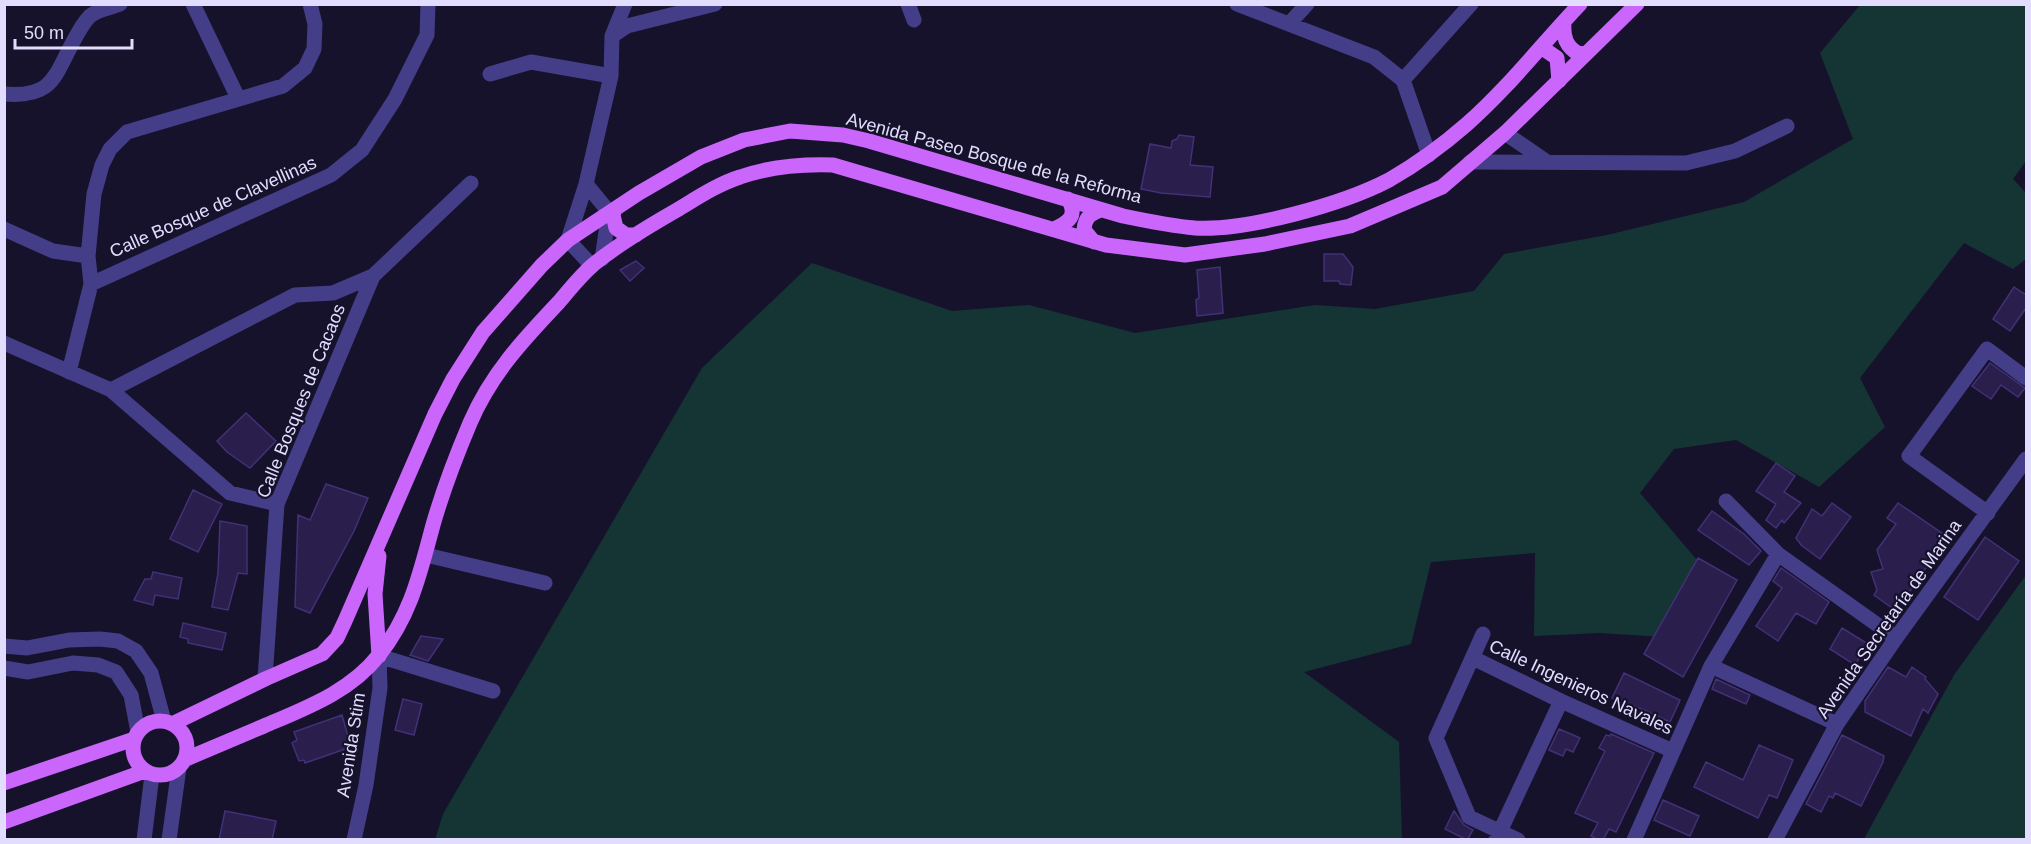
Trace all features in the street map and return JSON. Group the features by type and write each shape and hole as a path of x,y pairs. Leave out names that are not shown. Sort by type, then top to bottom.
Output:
{"main road":[{"path":"4,822 149,773 169,774 182,764 330,696 361,674 379,656 406,612 418,583 433,524 455,459 481,399 498,370 597,262 636,235 717,187 739,177 782,166 833,165 1106,245 1185,255 1265,244 1350,226 1442,187 1505,133 1637,4"},
{"name":"Avenida Paseo Bosque de la Reforma","path":"168,723 303,664 330,647 345,621 435,414 470,351 525,283 568,240 612,210 701,157 744,140 790,131 843,135 1101,210 1164,224 1196,228 1226,227 1257,222 1286,216 1352,195 1387,180 1429,155 1468,123 1564,23 1576,6"},
{"path":"1564,23 1563,34 1567,44 1579,54 1587,53"},
{"path":"1541,47 1557,58 1559,81"},
{"path":"1054,230 1066,224 1071,218 1072,207 1068,199"},
{"path":"612,210 616,228 626,235 636,235"},
{"path":"1094,242 1084,230 1084,221 1091,214 1101,210"},
{"path":"379,656 375,594 381,541"},
{"path":"4,783 136,736 148,724 168,723 184,734 188,750 182,764"},
{"path":"136,736 133,751 135,759 149,773"}],"street":[{"path":"4,94 23,96 37,92 52,81 87,19 92,14 120,4"},
{"path":"193,4 238,98"},
{"path":"69,372 91,284 88,256 94,194 102,165 110,149 127,132 283,86 305,68 314,48 315,24 310,4"},
{"name":"Calle Bosque de Clavellinas","path":"91,284 331,175 362,150 395,99 427,35 428,4"},
{"path":"586,184 612,210 597,262 568,240 586,184 611,76 612,36 625,4"},
{"path":"612,36 627,26 715,4"},
{"path":"908,4 914,20"},
{"path":"1237,4 1374,57 1403,80 1429,155"},
{"path":"1289,24 1307,4"},
{"path":"1403,80 1470,4"},
{"path":"490,74 531,62 611,76"},
{"path":"1470,162 1686,162 1735,151 1787,126"},
{"path":"1505,133 1547,162"},
{"name":"Calle Bosques de Cacaos","path":"265,679 277,504 373,276 471,183"},
{"path":"4,229 53,251 88,256"},
{"path":"111,390 295,295 333,292 373,276"},
{"path":"4,343 111,390 230,493 277,504"},
{"path":"1988,513 1909,456 1986,349 2026,378"},
{"name":"Avenida Secretaría de Marina","path":"1775,840 1837,724 1896,638 2026,459"},
{"path":"1726,501 1778,554 1896,638"},
{"path":"1634,840 1711,666 1778,554"},
{"path":"426,555 545,583"},
{"path":"1483,634 1436,738 1469,818 1498,835 1518,840"},
{"path":"4,646 27,648 69,640 118,641 136,651 151,673 168,723"},
{"path":"48,645 56,668"},
{"path":"379,656 493,691"},
{"name":"Avenida Stim","path":"354,840 366,785 380,688 379,656"},
{"name":"Calle Ingenieros Navales","path":"1473,658 1561,701 1673,751"},
{"path":"4,668 28,672 73,663 98,665 116,672 131,695 136,736"},
{"path":"1711,666 1837,724"},
{"path":"1498,835 1561,701"},
{"path":"170,840 182,764"},
{"path":"144,840 149,773"}],"green space":[{"path":"1860,5 2026,5 2026,161 2013,179 2026,193 2026,259 2013,269 1964,243 1860,378 1885,427 1819,487 1736,440 1674,449 1640,493 1708,573 1682,638 1599,633 1534,636 1535,553 1431,562 1411,644 1304,672 1399,742 1402,839 435,840 443,814 702,368 812,263 952,311 1029,305 1135,333 1315,305 1375,309 1474,291 1504,254 1607,235 1744,202 1853,139 1820,53"},
{"path":"2026,575 2026,839 1864,839 1954,675"}],"building":[{"path":"1179,135 1194,137 1190,165 1213,167 1210,197 1141,189 1150,144 1171,148 1172,141"},
{"path":"1324,254 1343,254 1353,267 1351,285 1340,284 1339,281 1324,281"},
{"path":"636,261 644,268 630,281 620,270"},
{"path":"1220,267 1223,313 1197,316 1196,300 1199,298 1197,270"},
{"path":"2014,287 2026,295 2026,308 2010,331 1993,319"},
{"path":"1990,363 2025,388 2018,397 2001,385 1991,399 1972,386"},
{"path":"246,413 276,441 250,468 227,452 217,441"},
{"path":"1776,463 1795,476 1784,492 1801,503 1784,523 1782,520 1776,528 1766,520 1776,504 1756,491"},
{"path":"326,484 368,498 354,531 310,613 295,607 298,515 310,520"},
{"path":"193,490 222,504 198,552 170,539"},
{"path":"1832,503 1851,517 1820,559 1801,545 1796,538 1812,509 1822,516"},
{"path":"1898,503 1952,540 1940,555 1937,552 1903,601 1899,598 1892,608 1874,595 1877,590 1871,572 1883,569 1877,550 1896,524 1887,518"},
{"path":"1712,511 1744,534 1761,551 1749,565 1698,530"},
{"path":"220,521 247,526 247,574 238,573 228,610 212,607 218,573"},
{"path":"1985,537 2019,561 1978,620 1944,597"},
{"path":"1698,558 1737,580 1683,677 1644,654"},
{"path":"1781,568 1829,602 1816,624 1796,613 1778,641 1756,626 1782,588 1773,581"},
{"path":"153,572 182,578 178,599 155,595 153,605 134,600 145,579 151,579"},
{"path":"183,623 226,633 222,650 188,643 188,639 180,637"},
{"path":"1842,628 1868,644 1855,665 1830,649"},
{"path":"421,636 443,639 428,661 410,655"},
{"path":"1888,667 1906,677 1912,667 1926,677 1925,679 1938,694 1928,713 1923,709 1911,736 1865,712 1865,701"},
{"path":"1624,673 1680,700 1670,722 1612,698"},
{"path":"1716,679 1750,695 1746,704 1712,689"},
{"path":"403,699 422,704 414,735 395,730"},
{"path":"342,715 351,747 305,763 304,760 299,761 292,743 297,740 294,732"},
{"path":"1559,729 1580,738 1573,752 1566,749 1563,756 1549,750"},
{"path":"1611,734 1654,753 1616,832 1609,829 1603,840 1598,840 1591,836 1598,823 1575,813 1605,751 1599,748 1606,735"},
{"path":"1842,735 1884,756 1883,762 1861,806 1835,793 1833,798 1829,796 1821,812 1806,804"},
{"path":"1759,745 1793,760 1777,798 1769,795 1758,818 1694,787 1706,762 1743,780"},
{"path":"1663,800 1699,816 1690,836 1654,820"},
{"path":"225,811 276,821 272,840 219,840"},
{"path":"1454,811 1464,825 1473,830 1467,840 1445,829"}]}
